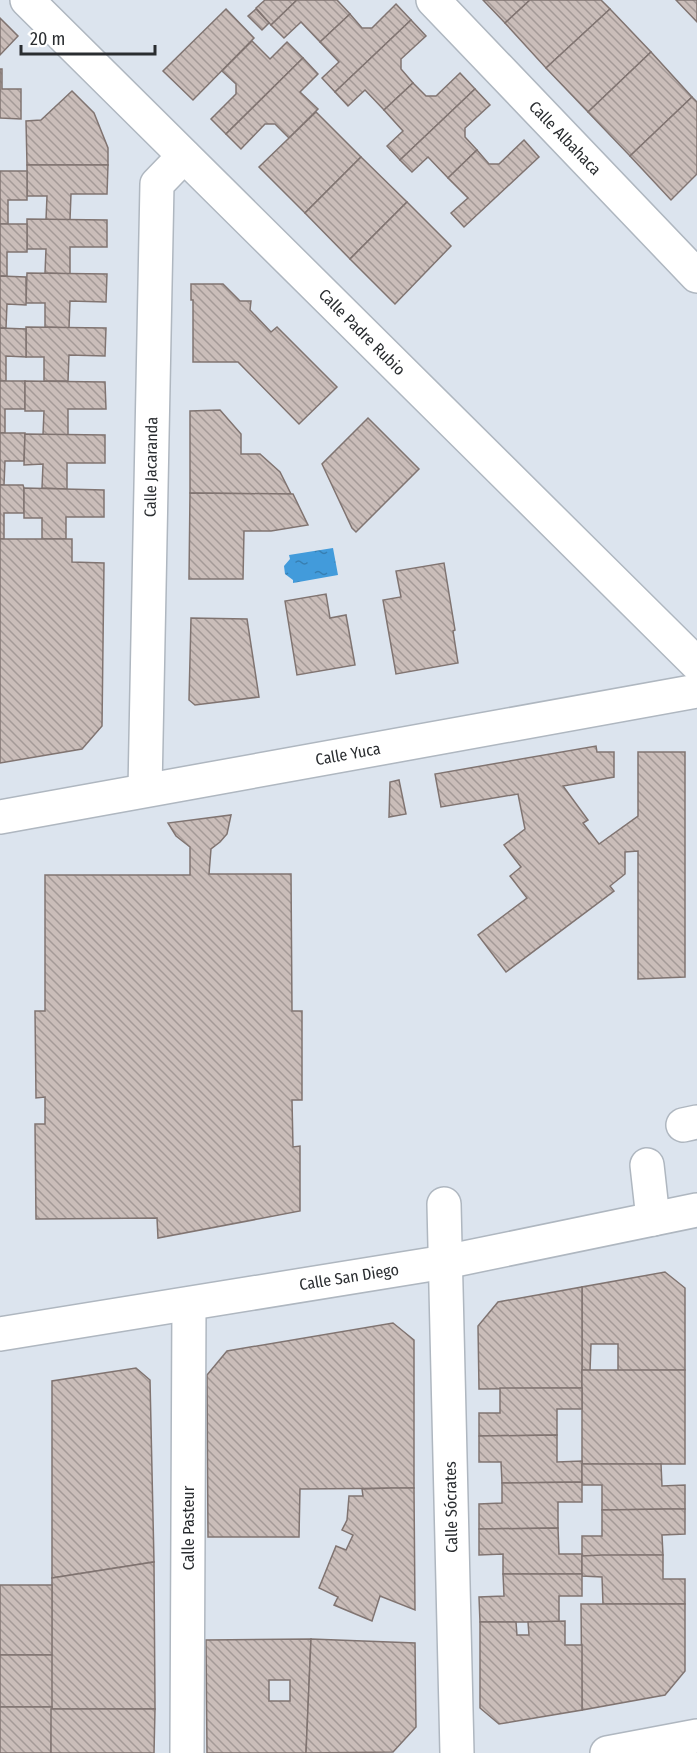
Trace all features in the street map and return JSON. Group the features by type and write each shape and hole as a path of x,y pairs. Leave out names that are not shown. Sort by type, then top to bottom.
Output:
{"street":[{"name":"Calle Padre Rubio","path":"27,0 697,664"},
{"name":"Calle Albahaca","path":"434,0 697,276"},
{"name":"Calle Jacaranda","path":"144,790 157,184 184,156"},
{"name":"Calle Yuca","path":"0,817 697,691"},
{"path":"647,1165 653,1219"},
{"name":"Calle Sócrates","path":"444,1204 457,1753"},
{"name":"Calle San Diego","path":"0,1334 445,1262 697,1210"},
{"name":"Calle Pasteur","path":"187,1753 189,1304"},
{"path":"626,1751 697,1736"}],"water":[{"path":"333,548 338,575 293,583 293,580 285,574 284,566 290,559 289,555"}],"building":[{"path":"265,0 297,0 271,25 256,8"},
{"path":"297,0 337,0 350,14 320,42 301,22 284,38 271,25"},
{"path":"483,0 530,0 505,23"},
{"path":"530,0 601,0 610,9 546,68 505,23"},
{"path":"676,0 697,0 697,22"},
{"path":"396,4 411,20 335,92 322,78 339,62 320,42 350,14 362,28 372,28"},
{"path":"226,9 254,38 193,100 163,71"},
{"path":"256,9 269,23 262,30 248,16"},
{"path":"610,9 651,52 588,112 546,68"},
{"path":"0,18 18,36 0,55"},
{"path":"411,20 426,36 401,59 401,69 413,83 384,110 365,90 348,106 335,92"},
{"path":"252,41 270,59 287,42 303,58 226,134 211,119 236,94 236,84 222,71"},
{"path":"651,52 692,97 630,156 588,112"},
{"path":"303,58 318,74 300,92 318,109 289,138 275,124 265,124 241,149 226,134"},
{"path":"0,69 2,69 2,89 21,89 21,119 0,118"},
{"path":"460,73 475,89 400,160 387,146 403,131 384,110 413,83 426,96 436,96"},
{"path":"475,89 490,105 465,128 465,137 477,150 448,178 428,157 412,172 400,160"},
{"path":"72,91 94,113 108,148 108,165 27,165 26,121 41,120"},
{"path":"692,97 697,102 697,174 671,200 630,156"},
{"path":"316,112 361,157 305,213 259,167"},
{"path":"524,140 539,157 464,227 451,213 468,198 448,178 477,150 489,164 499,164"},
{"path":"361,157 407,202 350,259 305,213"},
{"path":"27,165 108,165 107,194 71,194 70,220 46,220 47,196 27,196"},
{"path":"0,171 27,171 27,200 8,200 8,224 0,224"},
{"path":"407,202 451,246 395,304 350,259"},
{"path":"27,219 107,220 107,247 70,247 70,274 45,273 46,249 27,249"},
{"path":"0,224 27,224 27,252 7,252 7,276 0,276"},
{"path":"27,273 107,274 106,302 70,301 69,328 45,327 45,303 26,303"},
{"path":"0,276 26,277 26,305 7,304 6,328 0,328"},
{"path":"191,284 223,284 240,301 251,301 250,310 271,332 277,327 337,387 299,424 238,362 193,362"},
{"path":"26,327 106,328 105,356 69,355 68,381 44,381 44,357 26,357"},
{"path":"0,328 26,329 26,357 6,356 6,381 0,381"},
{"path":"0,381 25,381 25,409 5,409 5,433 0,433"},
{"path":"25,381 105,382 106,409 68,409 68,435 43,435 44,411 25,411"},
{"path":"220,410 241,434 241,454 260,454 280,472 291,494 190,493 190,411"},
{"path":"368,418 419,469 356,532 322,464"},
{"path":"0,433 25,433 24,461 5,461 4,485 0,485"},
{"path":"25,434 105,435 105,463 67,463 67,489 42,488 43,464 24,465"},
{"path":"0,485 23,485 24,488 24,513 4,513 4,539 0,539"},
{"path":"24,488 104,490 104,517 66,517 66,539 42,539 42,518 24,518"},
{"path":"190,493 293,494 308,525 271,531 244,531 243,579 189,579"},
{"path":"0,539 72,539 72,562 104,563 102,726 82,749 0,763"},
{"path":"444,563 458,663 396,674 383,600 401,597 396,571"},
{"path":"326,594 330,618 346,615 355,665 297,675 285,601"},
{"path":"191,618 247,619 259,697 195,705 189,700"},
{"path":"596,746 597,752 614,752 614,777 563,786 588,820 583,823 599,844 638,816 638,752 685,752 685,977 638,979 638,851 625,852 625,874 610,886 614,891 506,972 478,935 527,898 510,876 521,867 504,845 525,829 518,794 441,807 435,774"},
{"path":"399,780 406,814 389,817 390,782"},
{"path":"231,815 227,834 211,849 209,874 291,874 292,1011 302,1011 302,1100 292,1100 293,1147 300,1146 300,1211 158,1238 157,1218 36,1219 35,1124 45,1124 45,1097 36,1098 35,1011 45,1011 45,875 190,875 190,847 176,836 168,823"},
{"path":"665,1272 685,1288 685,1370 618,1371 618,1344 591,1344 590,1371 582,1370 582,1287"},
{"path":"582,1287 582,1388 479,1389 478,1326 498,1302"},
{"path":"393,1323 414,1340 414,1488 300,1489 299,1537 208,1537 207,1375 227,1351"},
{"path":"136,1368 150,1380 154,1562 52,1578 52,1381"},
{"path":"582,1370 685,1370 685,1464 582,1464"},
{"path":"500,1388 582,1388 582,1409 557,1409 557,1435 479,1436 479,1413 500,1413"},
{"path":"557,1435 557,1462 582,1461 582,1482 502,1483 501,1462 479,1462 479,1436"},
{"path":"582,1464 661,1464 662,1486 685,1485 685,1509 602,1510 602,1485 582,1485"},
{"path":"582,1482 582,1502 558,1502 558,1528 479,1529 479,1504 502,1503 502,1483"},
{"path":"414,1488 415,1610 380,1596 372,1621 334,1605 338,1597 319,1588 336,1546 346,1550 353,1535 342,1530 347,1520 349,1496 363,1496 362,1489"},
{"path":"685,1509 685,1534 662,1535 663,1555 582,1556 582,1536 602,1536 602,1510"},
{"path":"558,1528 559,1554 582,1554 582,1574 503,1574 503,1554 479,1555 479,1529"},
{"path":"663,1555 663,1579 685,1579 685,1604 603,1604 602,1577 582,1576 582,1556"},
{"path":"154,1562 155,1709 51,1709 52,1578"},
{"path":"503,1574 582,1574 582,1596 559,1596 559,1622 480,1622 479,1597 504,1596"},
{"path":"0,1585 52,1585 52,1655 0,1655"},
{"path":"581,1604 685,1604 685,1671 665,1695 582,1710"},
{"path":"565,1621 565,1645 582,1645 582,1710 499,1724 480,1708 480,1622 516,1622 517,1635 529,1635 528,1622"},
{"path":"311,1639 306,1753 207,1753 206,1640","holes":["269,1680 290,1680 290,1701 269,1701"]},
{"path":"311,1639 415,1643 416,1727 393,1752 306,1753"},
{"path":"0,1655 52,1655 52,1707 0,1707"},
{"path":"0,1707 52,1707 51,1753 0,1753"},
{"path":"51,1709 155,1709 154,1753 51,1753"}]}
